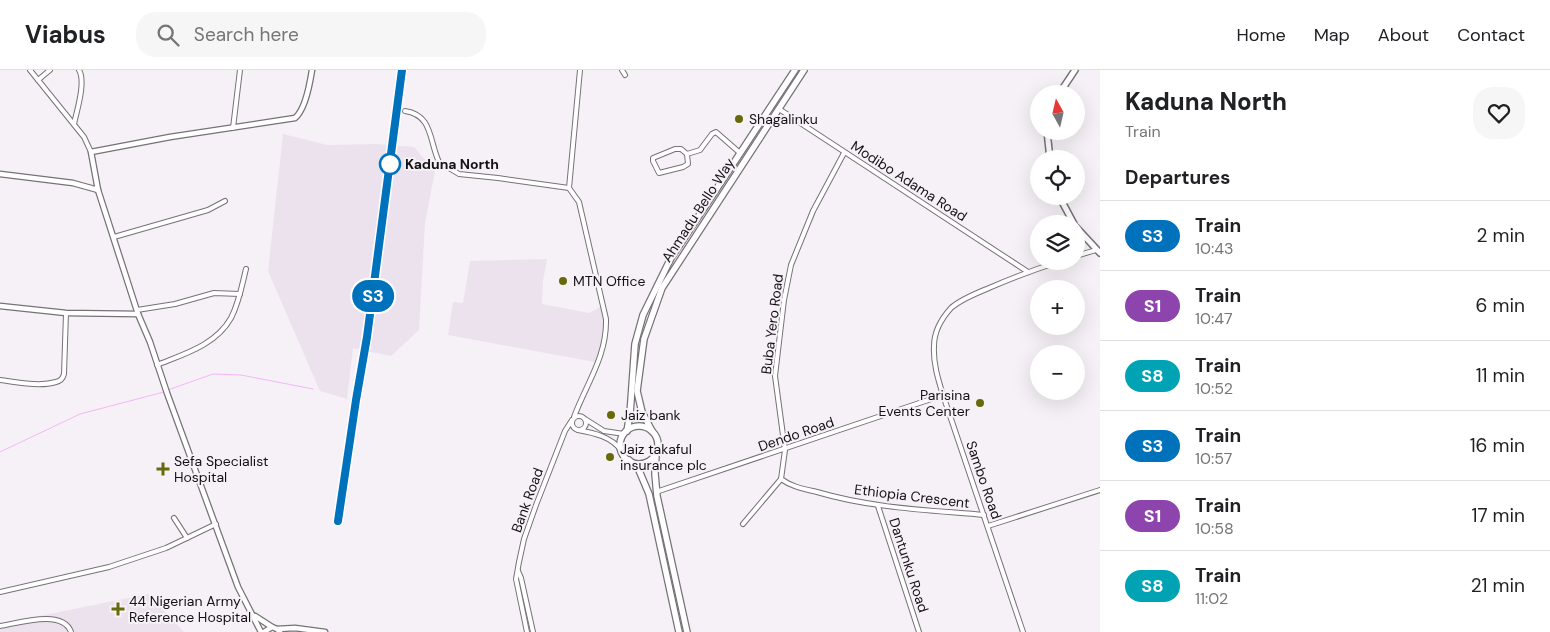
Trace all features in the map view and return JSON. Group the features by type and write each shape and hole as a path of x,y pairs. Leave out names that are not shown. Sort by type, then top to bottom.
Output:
{"main road":[{"name":"Ahmadu Bello Way","path":"625,433 635,344 643,315 671,258 796,70"},
{"name":"Ahmadu Bello Way","path":"652,431 642,412 637,391 644,339 662,288 804,70"},
{"path":"1065,85 1075,70"},
{"path":"1085,236 1098,251"},
{"path":"679,632 649,494 638,468 629,460 620,444 625,433 640,426 652,431 658,440 656,492 687,632"},
{"path":"629,460 644,463 656,454"}],"street":[{"path":"30,70 84,137 91,152 98,190 138,312 238,587 262,632 266,629 295,628 325,632"},
{"path":"38,80 50,70"},
{"path":"74,124 82,84 81,72 79,70"},
{"path":"232,128 240,70"},
{"path":"91,152 297,116 300,113 309,86 312,70"},
{"path":"405,111 416,113 425,120 439,162 459,174 569,188 580,70"},
{"path":"622,70 625,75"},
{"name":"Modibo Adama Road","path":"779,109 1028,272"},
{"path":"688,154 700,150 714,132 740,153"},
{"path":"675,149 681,149 688,154 686,166 661,173 658,172 653,161 655,156 675,149"},
{"name":"Buba Yero Road","path":"785,450 775,376 784,300 791,265 813,212 844,152"},
{"path":"0,174 72,183 98,190"},
{"name":"Bank Road","path":"527,632 516,579 524,539 562,437 598,365 606,330 606,319 580,202 569,188"},
{"path":"114,237 208,210 225,201"},
{"path":"1085,254 1098,251"},
{"path":"157,365 208,343 220,332 231,318 240,294 246,269"},
{"name":"Sambo Road","path":"1023,632 943,395 934,361 934,344 938,328 953,306 974,294 1034,270"},
{"path":"0,306 66,313 138,312 214,294 240,294"},
{"path":"0,380 39,383 57,382 62,379 64,374 66,313"},
{"name":"Dendo Road","path":"656,492 785,450 943,395"},
{"path":"577,430 585,427 586,423 580,412 580,403"},
{"path":"577,430 572,426 572,419 583,418 604,431 625,433"},
{"path":"562,437 570,430 589,432 610,440 622,450"},
{"path":"743,524 781,479 785,450"},
{"name":"Ethiopia Crescent","path":"781,479 789,485 878,506 984,515"},
{"path":"988,526 1100,490"},
{"name":"Dantunku Road","path":"878,506 919,632"},
{"path":"174,518 187,538"},
{"path":"0,592 109,567 166,548 216,524"},
{"name":"Bank Road","path":"518,571 533,632"},
{"path":"253,614 276,629"},
{"path":"0,626 55,618 69,626 71,632"}],"shaded area":[{"path":"283,134 327,145 375,144 414,147 435,171 425,223 419,330 391,356 353,348 347,399 320,391 268,271"},
{"path":"547,259 543,281 542,304 589,313 602,306 607,328 600,363 448,335 453,302 463,303 470,261"},
{"name":"44 Nigerian Army Reference Hospital","path":"148,594 184,632 0,632 0,624"}],"waterway":[{"path":"168,390 213,374 241,375 313,389"},
{"path":"0,452 80,414 164,392"}],"railway":[{"path":"337,521 367,337 402,70"}],"train":[{"name":"S3","path":"338,521 367,337 402,70"}],"place":[{"name":"Shagalinku","path":"739,119"},
{"name":"Kaduna North","path":"390,164"},
{"name":"MTN Office","path":"563,281"},
{"name":"Parisina Events Center","path":"980,403"},
{"name":"Jaiz bank","path":"611,415"},
{"name":"Jaiz takaful insurance plc","path":"610,457"},
{"name":"Sefa Specialist Hospital","path":"163,469"},
{"name":"44 Nigerian Army Reference Hospital","path":"118,609"}]}
